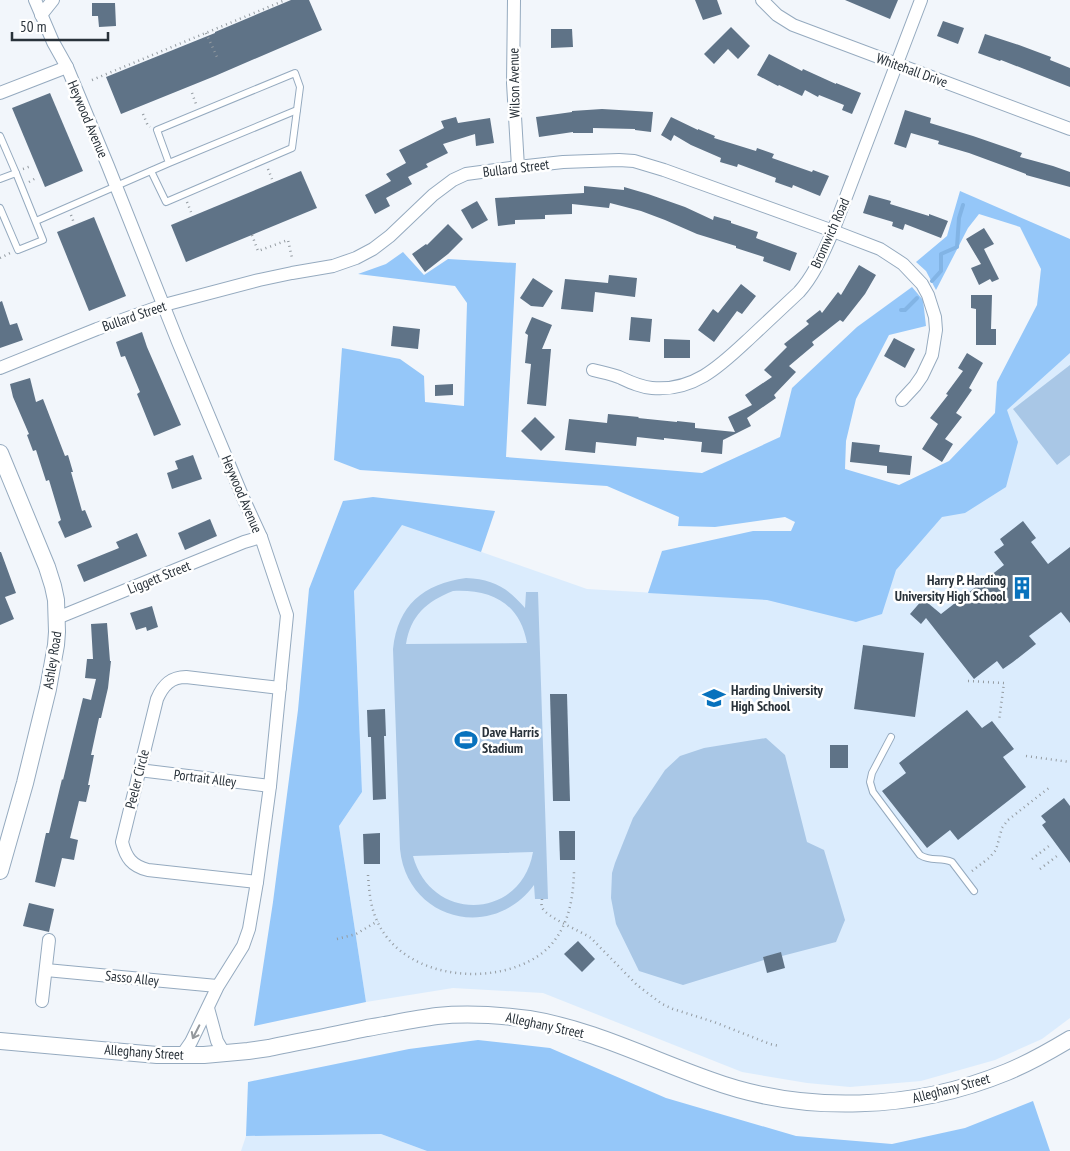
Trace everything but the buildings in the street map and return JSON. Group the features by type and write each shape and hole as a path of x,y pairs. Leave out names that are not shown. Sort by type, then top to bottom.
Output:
{"street":[{"name":"Heywood Avenue","path":"35,0 66,67 244,500 261,537 287,615 270,786 257,882 247,937 239,954 218,986 191,1042 182,1055"},
{"path":"41,15 53,0"},
{"name":"Wilson Avenue","path":"514,0 513,83 518,167"},
{"name":"Whitehall Drive","path":"762,0 777,15 792,25 1070,129"},
{"name":"Bromwich Road","path":"593,370 650,388 675,388 700,379 722,364 799,292 818,264 833,231 921,0"},
{"path":"0,93 66,67"},
{"name":"Bullard Street","path":"0,368 97,329 164,306 259,280 333,266 356,258 373,249 390,236 433,195 453,180 466,174 564,162 618,160 634,161 664,170 833,231 880,249 904,264 922,284 928,295 935,317 936,330 932,355 922,376 902,400"},
{"name":"Ashley Road","path":"0,453 47,567 53,586 57,618 57,639 48,689 25,783 0,872"},
{"name":"Liggett Street","path":"57,618 244,542 261,537"},
{"name":"Peeler Circle","path":"257,882 139,868 129,859 124,851 122,842 157,698 161,690 172,680 186,677 280,688"},
{"name":"Portrait Alley","path":"139,770 270,786"},
{"path":"42,1001 49,940"},
{"name":"Sasso Alley","path":"46,970 218,986"},
{"path":"208,1008 217,1040 224,1053"},
{"name":"Alleghany Street","path":"0,1041 157,1055 204,1055 269,1048 431,1017 496,1016 560,1026 594,1036 712,1081 744,1091 789,1100 873,1102 931,1095 1008,1072 1070,1039"}],"lane":[{"path":"151,171 166,202 292,148 300,87 295,73 157,130 169,163"},
{"path":"36,221 297,110"},
{"path":"0,136 43,240 18,250 0,208"},
{"path":"0,179 16,173"},
{"path":"891,737 872,773 870,782 873,792 920,855 931,860 941,859 952,862 974,891"}],"path":[{"path":"92,80 283,1"},
{"path":"206,33 217,56"},
{"path":"143,114 148,126 157,130"},
{"path":"252,235 258,251 288,240 292,258"},
{"path":"968,681 1004,683 999,721"},
{"path":"1026,756 1070,762"},
{"path":"972,871 996,850 1002,828 1008,820 1050,787"},
{"path":"1032,859 1049,846"},
{"path":"1040,869 1057,856"},
{"path":"368,875 371,905 378,922 390,940 410,958 426,966 458,974 474,974 516,967 542,953 550,946 565,923 571,907 574,872"},
{"path":"542,899 542,907 547,914 585,933 637,986 662,1004 779,1046"},
{"path":"337,939 356,934 378,922"}],"shaded area":[{"path":"960,191 1070,239 1070,353 1007,410 1018,442 1006,487 965,513 942,517 896,570 882,614 856,622 767,600 648,593 662,551 753,531 791,531 795,522 785,517 715,527 678,526 679,517 607,486 360,470 334,460 342,348 400,359 424,376 425,402 464,406 467,303 455,286 358,274 386,264 403,252 424,275 448,259 516,263 506,457 702,473 780,437 792,388 857,327 912,287 923,300 926,326 889,335 856,399 846,441 845,469 899,485 949,461 995,413 997,382 1037,305 1041,269 1020,227 979,214 968,228 936,290 926,271 916,262 947,236"},
{"name":"Harding University High School","path":"1070,278 1070,1018 1042,1039 995,1060 921,1081 850,1087 807,1083 742,1072 543,993 453,988 366,1002 339,826 362,792 354,591 402,524 587,589 845,604 945,502"},
{"path":"1070,365 1070,455 1057,465 1013,409"},
{"path":"373,497 495,511 481,552 402,525 354,591 362,792 339,826 366,1002 254,1026 273,902 298,710 309,589 343,501"},
{"path":"466,578 484,580 506,590 525,608 526,592 538,592 548,899 535,899 534,885 516,903 496,913 475,917 454,915 434,907 418,893 406,873 400,849 393,649 400,620 415,599 437,585","holes":["453,591 480,593 502,601 511,608 518,618 527,643 406,644 412,625 421,611 435,600","533,852 525,875 512,891 495,901 475,905 456,902 438,893 423,878 413,856"]},
{"path":"766,738 785,755 807,842 824,850 845,920 836,942 782,956 781,953 763,957 764,960 683,985 639,971 616,924 611,898 612,873 633,818 665,770 680,756 704,748"},
{"path":"478,1040 550,1048 666,1098 796,1136 892,1144 965,1128 1033,1101 1050,1151 427,1151 381,1134 246,1136 248,1082 409,1049"},
{"path":"381,1134 427,1151 241,1151 246,1136"}],"waterway":[{"path":"932,281 941,271 941,254 957,247 959,218 963,205"},
{"path":"901,310 905,310 917,298"}],"place":[{"name":"Harry P. Harding University High School","path":"1022,588"},
{"name":"Harding University High School","path":"714,698"},
{"name":"Dave Harris Stadium","path":"466,740"}]}
